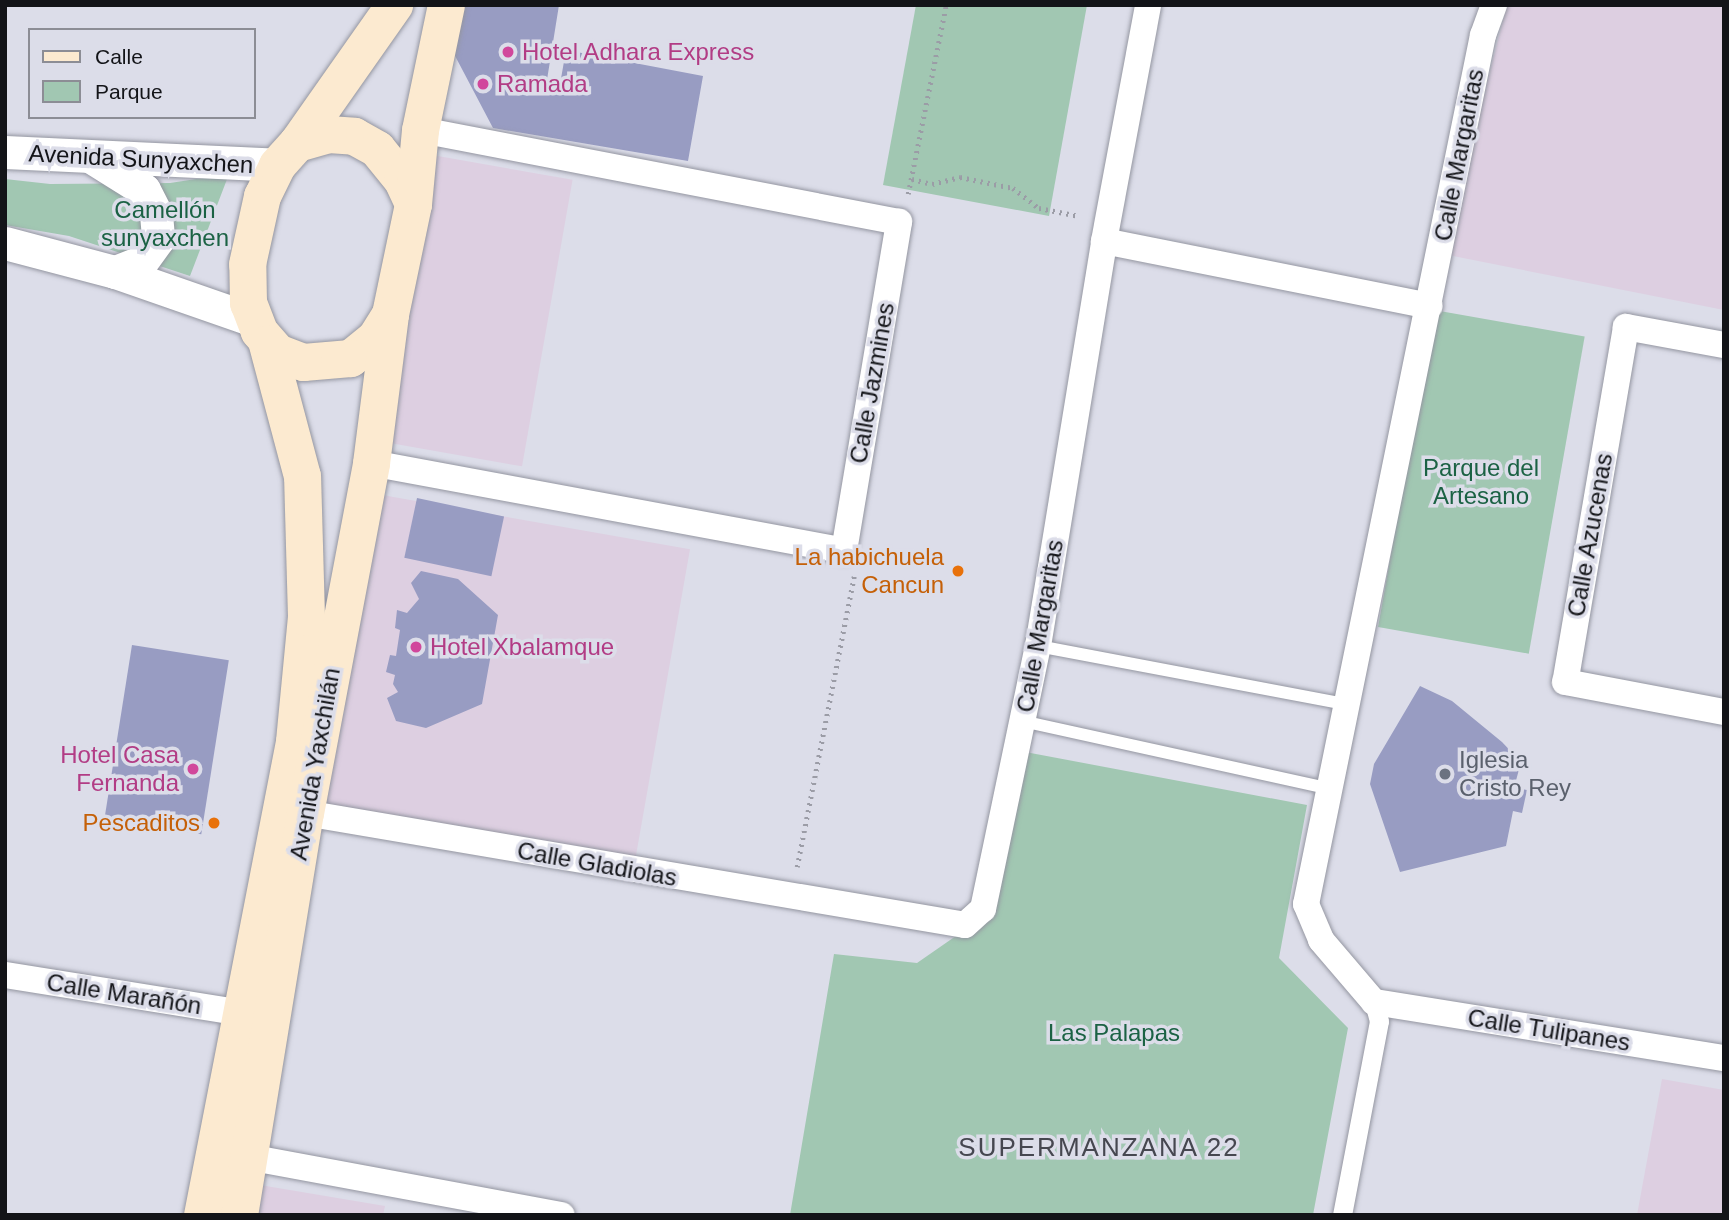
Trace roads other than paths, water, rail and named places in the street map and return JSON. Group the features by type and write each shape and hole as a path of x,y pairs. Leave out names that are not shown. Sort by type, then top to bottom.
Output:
{"main road":[{"path":"394,5 287,154 262,196 247,264 260,332 289,358 332,362 366,347 390,314 413,204 420,130 446,5"},
{"path":"287,154 328,134 365,140 388,161 413,204"},
{"name":"Avenida Yaxchilán","path":"239,1215 305,814 371,463 390,314"},
{"name":"Avenida Yaxchilán","path":"202,1215 243,1013 293,741 306,617 302,476 260,332"}],"street":[{"name":"Calle Margaritas","path":"889,913 965,925 983,909 1038,646 1106,231 1148,5"},
{"name":"Calle Margaritas","path":"1374,1002 1321,940 1306,904 1332,789 1346,704 1430,306 1483,35 1494,5"},
{"name":"Calle Jazmines","path":"371,463 844,551 899,222 420,130"},
{"name":"Avenida Sunyaxchen","path":"5,152 93,158 287,154"},
{"path":"93,158 145,190 156,214 158,239 147,255 141,262 114,272"},
{"path":"1106,231 1430,306"},
{"path":"5,243 114,272 260,332"},
{"name":"Calle Azucenas","path":"1724,345 1626,327 1565,682 1724,712"},
{"name":"Calle Gladiolas","path":"305,814 889,913"},
{"name":"Calle Marañón","path":"5,975 243,1013"},
{"path":"1342,1215 1379,1021 1374,1002"},
{"name":"Calle Tulipanes","path":"1374,1002 1724,1058"},
{"path":"248,1157 562,1215"}],"lane":[{"path":"1038,646 1346,704"},
{"path":"1022,721 1332,789"}],"place":[{"name":"Hotel Adhara Express","path":"508,52"},
{"name":"Ramada","path":"483,84"},
{"name":"La habichuela Cancun","path":"958,571"},
{"name":"Hotel Xbalamque","path":"416,647"},
{"name":"Hotel Casa Fernanda","path":"193,769"},
{"name":"Iglesia Cristo Rey","path":"1445,774"},
{"name":"Pescaditos","path":"214,823"}],"district":[{"name":"SUPERMANZANA 22","path":"1099,1148"}],"park label":[{"name":"Camellón sunyaxchen","path":"165,224"},
{"name":"Parque del Artesano","path":"1481,482"},
{"name":"Las Palapas","path":"1114,1033"}]}
